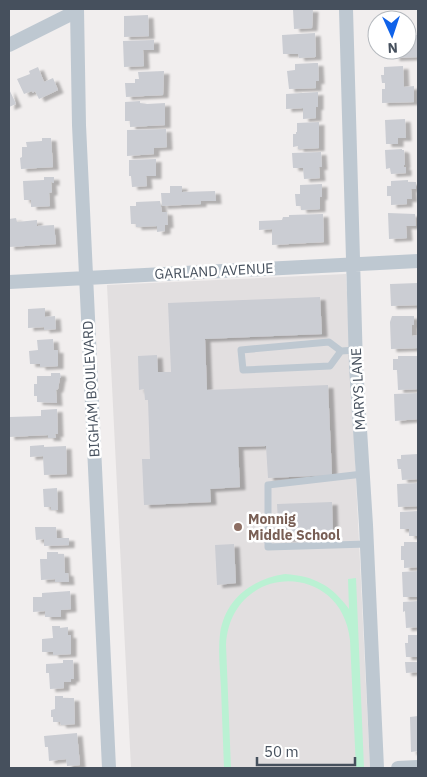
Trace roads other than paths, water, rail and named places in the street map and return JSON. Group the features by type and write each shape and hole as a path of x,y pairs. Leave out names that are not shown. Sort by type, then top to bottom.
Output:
{"street":[{"name":"MARYS LANE","path":"346,9 356,350 378,768"},
{"path":"9,45 77,10"},
{"name":"BIGHAM BOULEVARD","path":"77,10 79,125 110,768"},
{"name":"GARLAND AVENUE","path":"9,282 418,260"},
{"path":"398,768 418,767"}],"lane":[{"path":"340,351 330,366 243,370 241,350 329,342 340,351 356,350"},
{"path":"363,474 268,485 268,547 367,544"}],"place":[{"name":"Monnig Middle School","path":"238,527"}]}
